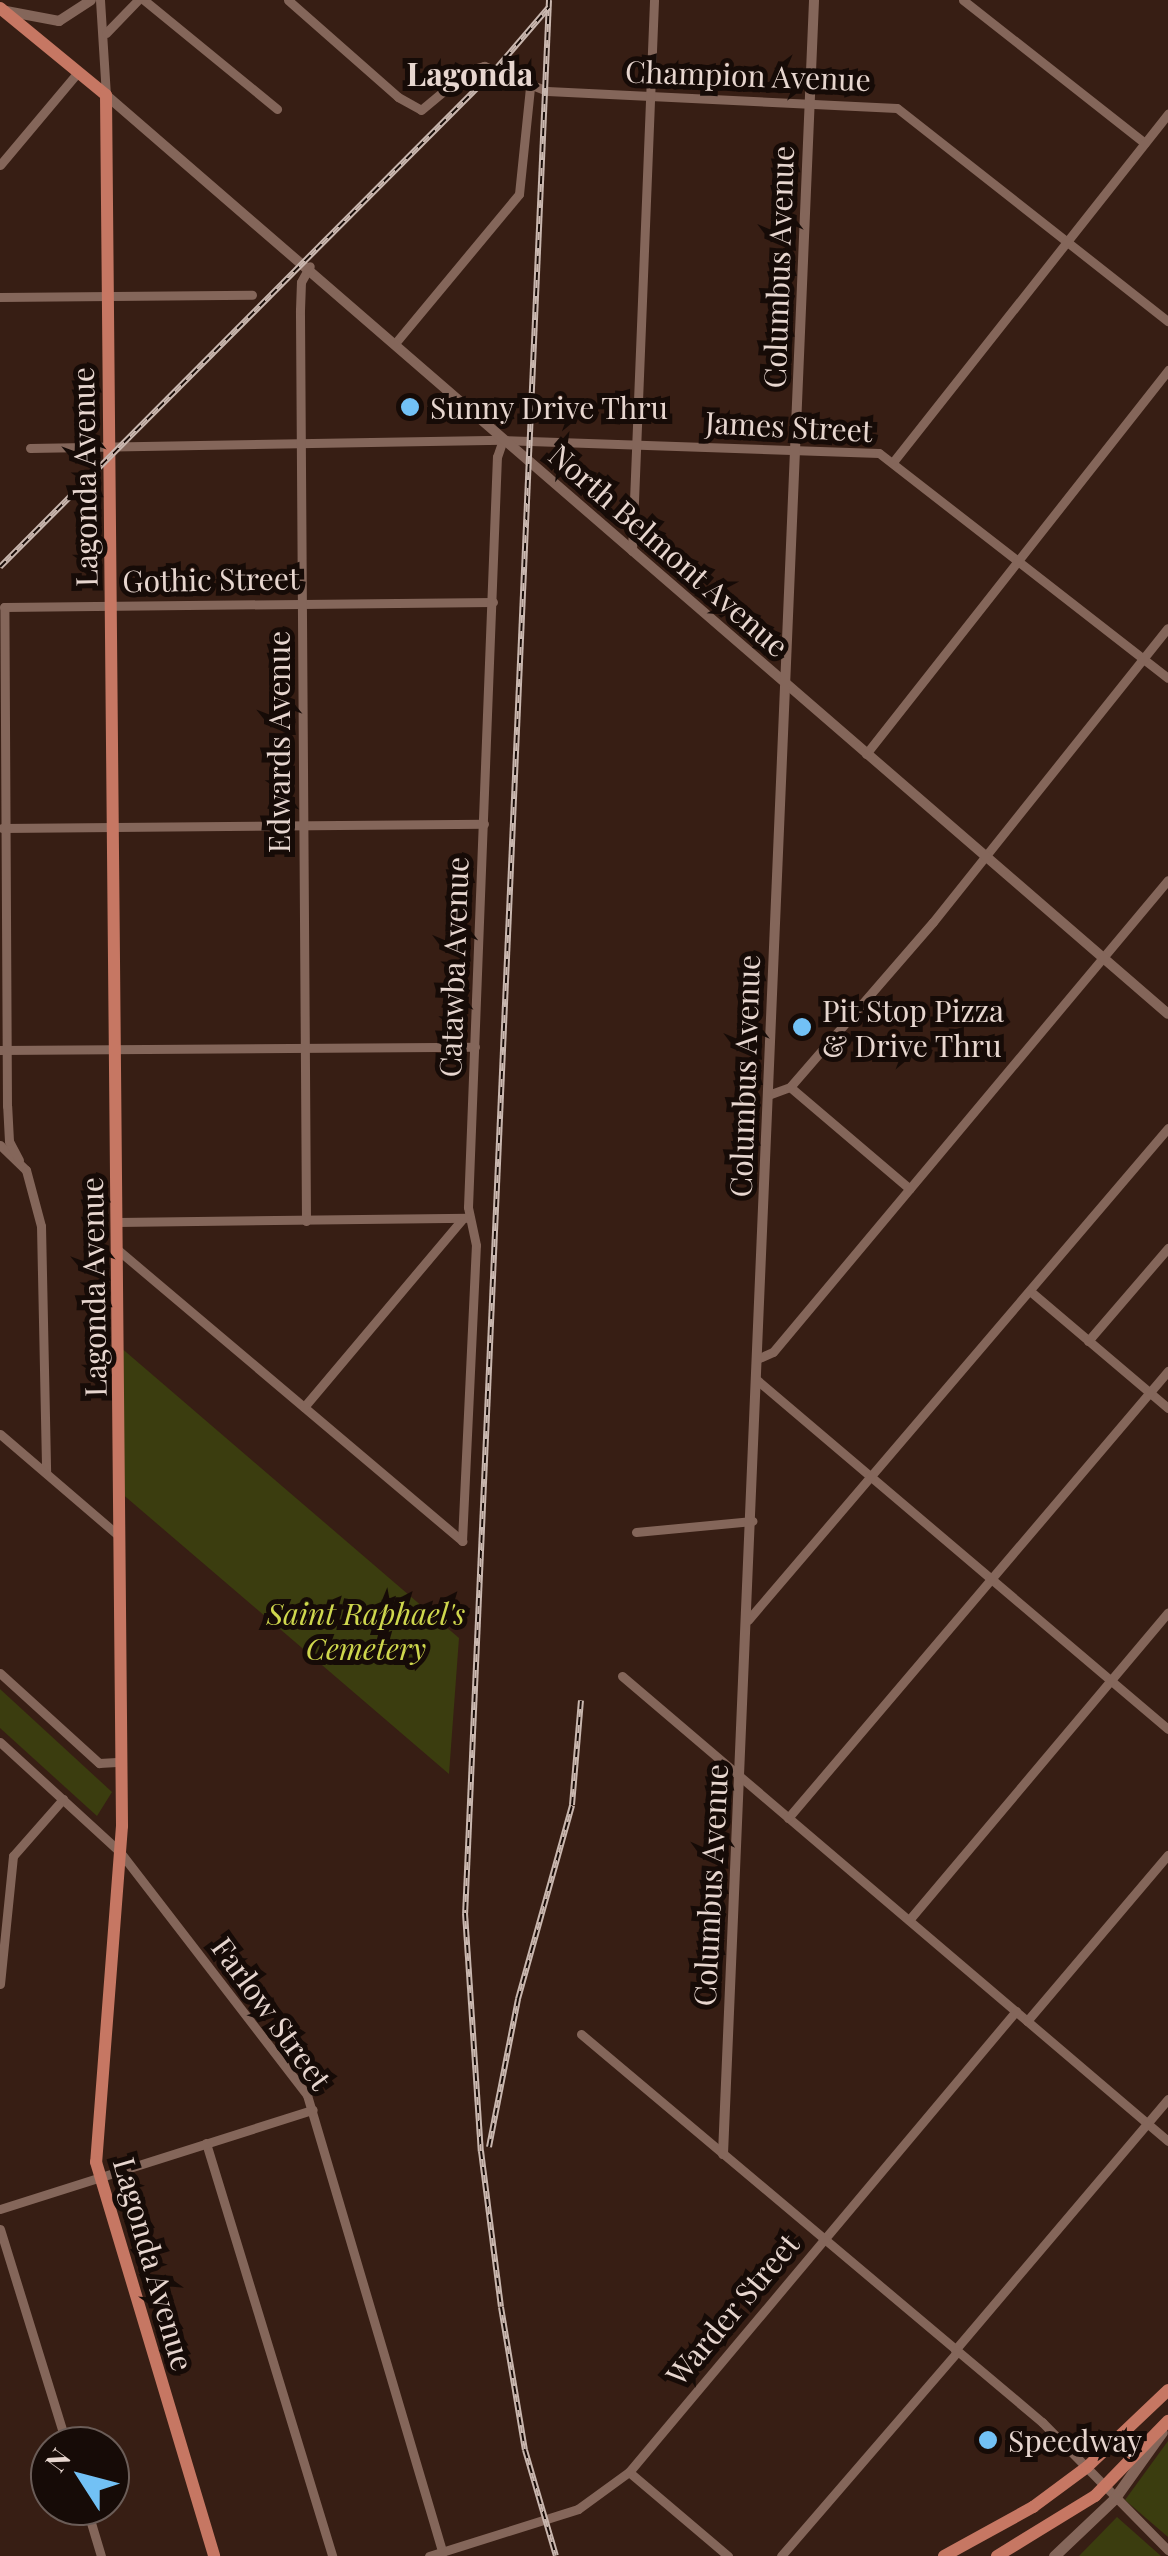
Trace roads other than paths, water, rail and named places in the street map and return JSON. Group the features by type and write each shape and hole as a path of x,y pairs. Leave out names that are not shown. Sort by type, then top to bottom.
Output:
{"main road":[{"name":"North Belmont Avenue","path":"1,9 106,95"},
{"name":"Lagonda Avenue","path":"106,95 121,1762 120,1852 96,2146 100,2176 214,2556"},
{"path":"944,2556 969,2550 1088,2466 1168,2390"},
{"path":"1054,2556 1167,2422"},
{"path":"997,2556 1110,2494"}],"street":[{"path":"1,9 59,22 91,0"},
{"name":"Lagonda Avenue","path":"100,0 106,33 106,95"},
{"path":"106,33 141,0 277,110"},
{"name":"Champion Avenue","path":"288,0 414,108 430,108 476,66 530,88 897,108 1168,321"},
{"path":"632,551 654,0"},
{"name":"Columbus Avenue","path":"723,2154 814,0"},
{"path":"963,0 1145,143"},
{"path":"0,165 78,72"},
{"path":"397,340 514,204 521,187 530,88"},
{"name":"North Belmont Avenue","path":"106,95 397,340 503,440 1168,1014"},
{"path":"893,462 1168,114"},
{"name":"Edwards Avenue","path":"306,1220 300,444 301,282 310,266"},
{"path":"0,297 252,295"},
{"path":"866,754 1168,370"},
{"name":"James Street","path":"30,448 503,440 876,453 893,462 1168,678"},
{"name":"Catawba Avenue","path":"304,1407 462,1540 476,1245 466,1218 503,440"},
{"name":"Gothic Street","path":"46,1473 40,1226 32,1184 9,1140 4,1050 4,606 493,602"},
{"path":"768,1095 790,1087 986,858 1168,628"},
{"path":"2,828 484,824"},
{"path":"758,1359 773,1352 1105,960 1168,880"},
{"path":"4,1050 475,1047"},
{"path":"790,1087 910,1189"},
{"path":"748,1620 1168,1128"},
{"path":"0,1146 19,1160"},
{"path":"117,1222 466,1218"},
{"path":"118,1250 304,1407 466,1218"},
{"path":"1088,1340 1168,1248"},
{"path":"1030,1291 1168,1408"},
{"path":"788,1818 1168,1371"},
{"path":"756,1380 1168,1729"},
{"path":"0,1434 120,1537"},
{"path":"636,1532 752,1521"},
{"path":"909,1920 1168,1612"},
{"path":"0,1673 99,1763 121,1762"},
{"path":"622,1676 1168,2141"},
{"name":"Farlow Street","path":"0,1742 120,1852 313,2110 442,2552"},
{"path":"0,1984 13,1856 63,1799"},
{"path":"1027,2021 1168,1855"},
{"name":"Warder Street","path":"429,2556 578,2509 629,2472 1016,2011"},
{"path":"580,2034 1088,2466 1110,2494 1168,2550"},
{"path":"781,2556 1168,2099"},
{"path":"0,2209 313,2110"},
{"path":"206,2144 332,2556"},
{"path":"0,2228 61,2426"},
{"path":"629,2472 728,2556"},
{"path":"92,2526 101,2556"}],"railway":[{"path":"549,0 465,1913 481,2151 501,2307 525,2450 556,2556"},
{"path":"0,567 495,70 549,7"},
{"path":"489,2147 518,1999 572,1805 581,1700"}],"place":[{"name":"Sunny Drive Thru","path":"410,407"},
{"name":"Pit Stop Pizza & Drive Thru","path":"802,1027"},
{"name":"Speedway","path":"988,2440"}],"district":[{"name":"Lagonda","path":"470,73"}],"park label":[{"name":"Saint Raphael's Cemetery","path":"366,1630"}]}
